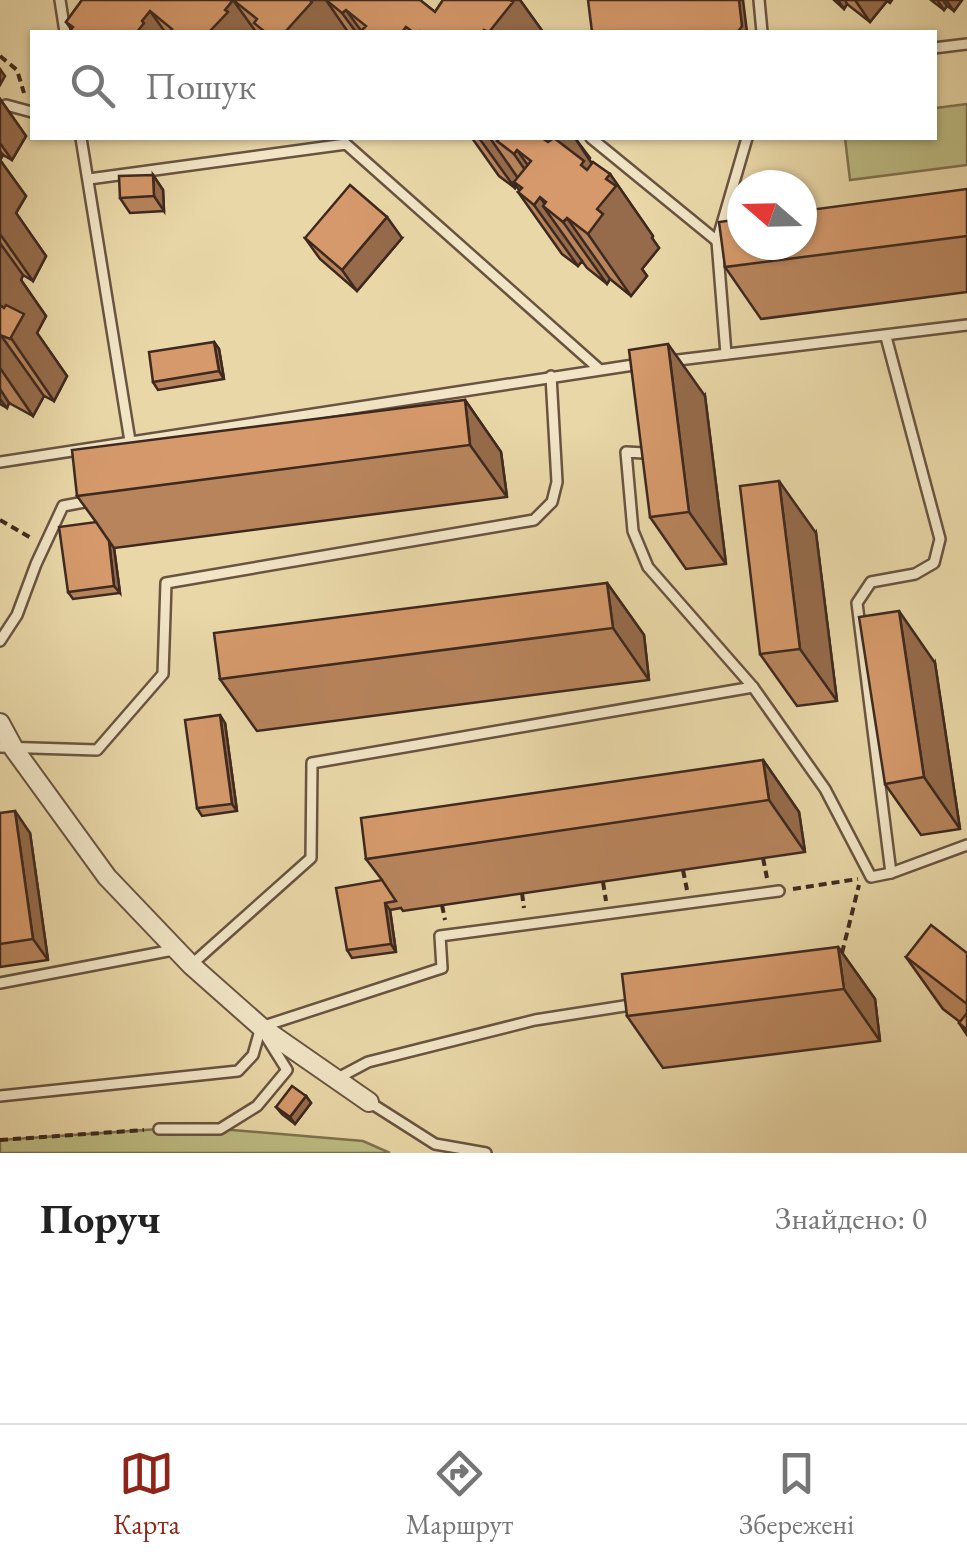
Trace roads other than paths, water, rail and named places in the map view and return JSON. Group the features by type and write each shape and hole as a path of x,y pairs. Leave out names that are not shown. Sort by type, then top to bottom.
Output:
{"street":[{"path":"0,723 5,750 107,877 191,965 261,1027 369,1102"}],"lane":[{"path":"60,0 64,30"},
{"path":"759,0 762,30"},
{"path":"937,48 967,44"},
{"path":"6,105 30,111"},
{"path":"81,140 130,441"},
{"path":"593,140 717,241"},
{"path":"726,354 717,241 745,140"},
{"path":"89,180 348,141 599,369"},
{"path":"0,462 599,369 886,337 967,324"},
{"path":"886,337 940,538 934,562 915,574 871,582 857,603 892,873"},
{"path":"5,750 97,750 163,674 166,583 534,520 552,502 557,482 551,376"},
{"path":"644,453 626,452 633,530 648,567 754,688 825,789 866,878 892,873 967,844"},
{"path":"0,641 17,615 63,506 96,500"},
{"path":"191,965 311,858 312,763 754,688"},
{"path":"261,1027 442,968 440,936 778,892"},
{"path":"0,983 176,949"},
{"path":"336,1079 368,1062 535,1020 650,1002"},
{"path":"0,1096 238,1071 253,1055 261,1027"},
{"path":"159,1129 220,1129 257,1106 287,1070 261,1027"},
{"path":"369,1102 444,1153"},
{"path":"435,1144 486,1153"}]}
